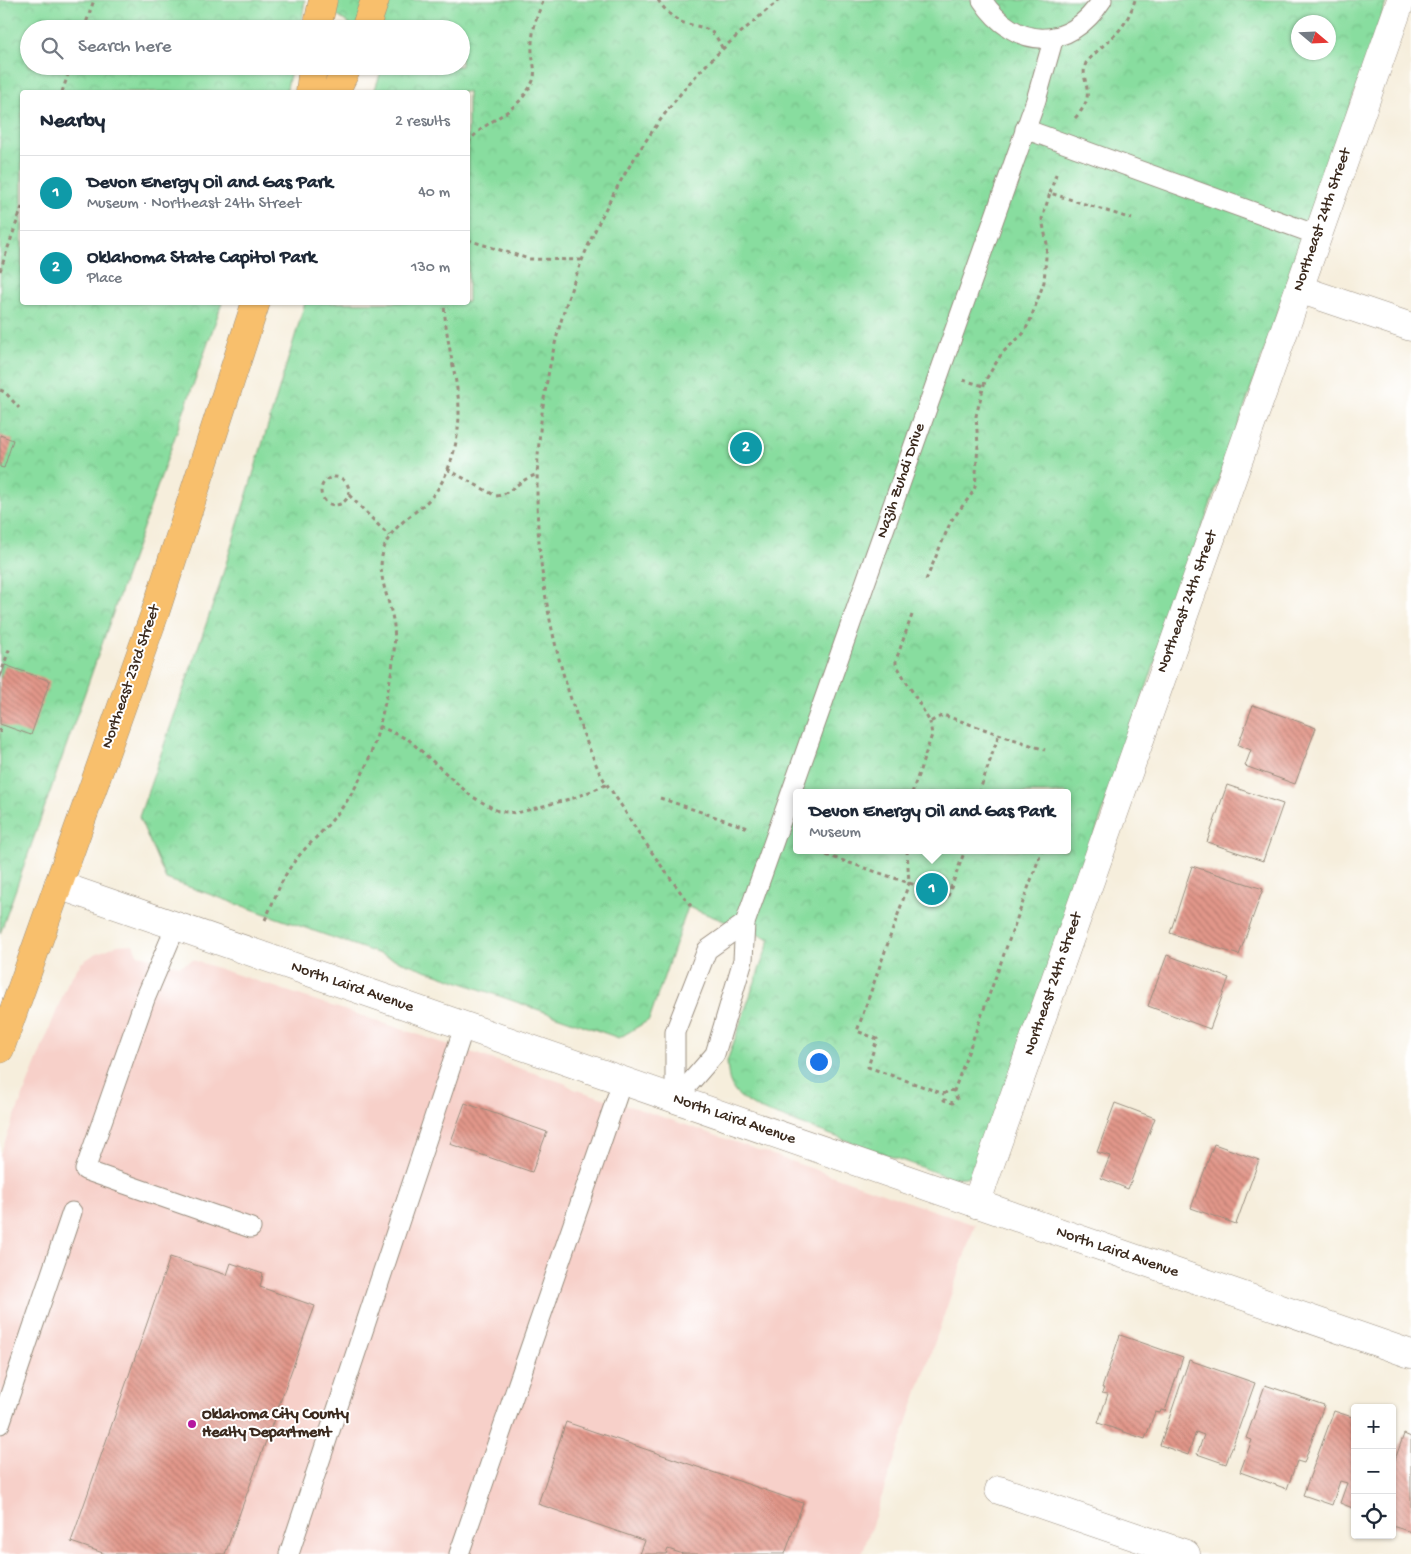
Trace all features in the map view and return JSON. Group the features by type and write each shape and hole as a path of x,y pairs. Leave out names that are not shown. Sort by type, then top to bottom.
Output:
{"main road":[{"path":"319,20 323,0"},
{"path":"368,20 375,0"},
{"path":"310,90 312,75"},
{"path":"336,90 344,75"},
{"name":"Northeast 23rd Street","path":"0,1049 155,613 255,305"}],"street":[{"name":"Northeast 24th Street","path":"976,1204 1401,0"},
{"path":"1299,289 1411,327"},
{"name":"North Laird Avenue","path":"58,885 1411,1354"},
{"path":"999,1490 1186,1554"}],"lane":[{"path":"982,0 993,17 1011,31 1032,38 1054,37 1074,30 1091,16 1102,0"},
{"name":"Nazih Zuhdi Drive","path":"675,1100 715,1054 743,960 745,923 1026,129 1047,68 1054,37"},
{"path":"1026,129 1317,235"},
{"path":"675,1100 676,1032 707,950 745,923"},
{"path":"176,926 145,999 85,1170 251,1228"},
{"path":"289,1554 407,1204 464,1027"},
{"path":"459,1554 622,1082"},
{"path":"0,1424 72,1212"}],"path":[{"path":"87,20 94,0"},
{"path":"470,141 484,125 510,112 532,83 535,68 532,35 544,0"},
{"path":"658,0 666,11 679,20 708,28 714,33 723,50"},
{"path":"691,906 652,856 608,784 594,758 560,668 550,621 540,552 537,475 540,418 545,382 565,306 614,190 649,134 687,85 779,0"},
{"path":"1075,118 1083,109 1088,90 1083,70 1086,63 1121,30 1129,16 1134,0"},
{"path":"63,90 68,75"},
{"path":"926,580 951,521 975,487 978,445 976,416 985,381 1002,353 1023,334 1030,321 1044,282 1047,244 1042,219 1057,171"},
{"path":"1050,193 1132,219"},
{"path":"0,271 20,213"},
{"path":"470,241 530,259 583,260"},
{"path":"265,920 293,863 334,819 354,791 366,767 379,726 394,651 394,625 381,569 382,552 389,536 426,503 437,490 453,455 457,435 459,398 444,324 444,305"},
{"path":"0,390 5,392 19,408"},
{"path":"447,469 496,496 506,493 527,477 537,475"},
{"path":"349,495 344,502 331,505 324,499 322,486 328,479 338,477 348,486 349,495 389,536"},
{"path":"912,615 896,664 930,722 932,735 913,789"},
{"path":"0,676 10,647"},
{"path":"930,722 943,715 1045,750"},
{"path":"379,726 409,740 471,796 498,811 517,812 577,797 608,784"},
{"path":"0,729 0,734"},
{"path":"980,789 999,734"},
{"path":"660,798 754,830"},
{"path":"823,854 948,896 964,854"},
{"path":"907,854 909,883 857,1032 877,1039 868,1066 944,1094"},
{"path":"944,1094 944,1100 953,1103 957,1099 954,1091 1041,854"},
{"path":"944,1094 949,1090 954,1091"}],"shaded area":[{"path":"133,944 137,954 179,966 193,960 564,1083 574,1089 648,1112 975,1225 862,1554 0,1554 0,1154 68,982 81,963 95,954 118,945"}],"green space":[{"path":"0,0 305,0 302,20 20,20 20,75 290,75 286,90 20,90 20,305 221,305 0,934"},
{"path":"313,0 1387,0 977,1171 966,1177 951,1178 759,1109 738,1095 731,1086 727,1061 770,939 688,907 649,1020 619,1038 166,879 139,817 218,590 304,305 470,305 470,90 375,90 380,75 470,75 470,20 343,20"}],"building":[{"path":"0,435 13,440 4,468 0,467"},
{"path":"5,665 50,681 31,735 0,724 0,680"},
{"path":"1253,705 1316,728 1295,784 1245,766 1251,750 1238,745"},
{"path":"1227,785 1283,804 1263,861 1207,842"},
{"path":"1192,866 1263,889 1239,955 1170,933"},
{"path":"1167,955 1229,978 1210,1029 1148,1006"},
{"path":"465,1103 547,1132 532,1172 450,1144"},
{"path":"1115,1103 1155,1118 1128,1189 1101,1178 1110,1156 1097,1152"},
{"path":"1214,1144 1259,1160 1236,1224 1191,1208"},
{"name":"Oklahoma City County Healty Department","path":"170,1257 227,1275 231,1263 263,1274 260,1287 315,1306 225,1554 106,1554 71,1542"},
{"path":"1120,1335 1183,1357 1165,1411 1155,1412 1145,1439 1098,1423 1108,1394 1102,1393 1104,1388 1102,1388"},
{"path":"1189,1360 1255,1383 1226,1464 1197,1454 1204,1435 1196,1432 1188,1455 1160,1445"},
{"path":"1265,1385 1324,1405 1304,1463 1297,1461 1287,1489 1240,1472 1252,1440 1246,1438"},
{"path":"1334,1411 1351,1417 1351,1507 1340,1503 1347,1483 1340,1481 1332,1505 1303,1495"},
{"path":"566,1422 803,1503 785,1554 683,1554 668,1549 666,1554 640,1554 645,1541 538,1504"},
{"path":"1404,1434 1411,1437 1411,1532 1396,1527 1396,1457"}],"place":[{"name":"Oklahoma State Capitol Park","path":"746,448"},
{"name":"Devon Energy Oil and Gas Park","path":"932,889"},
{"name":"Oklahoma City County Healty Department","path":"192,1424"}]}
